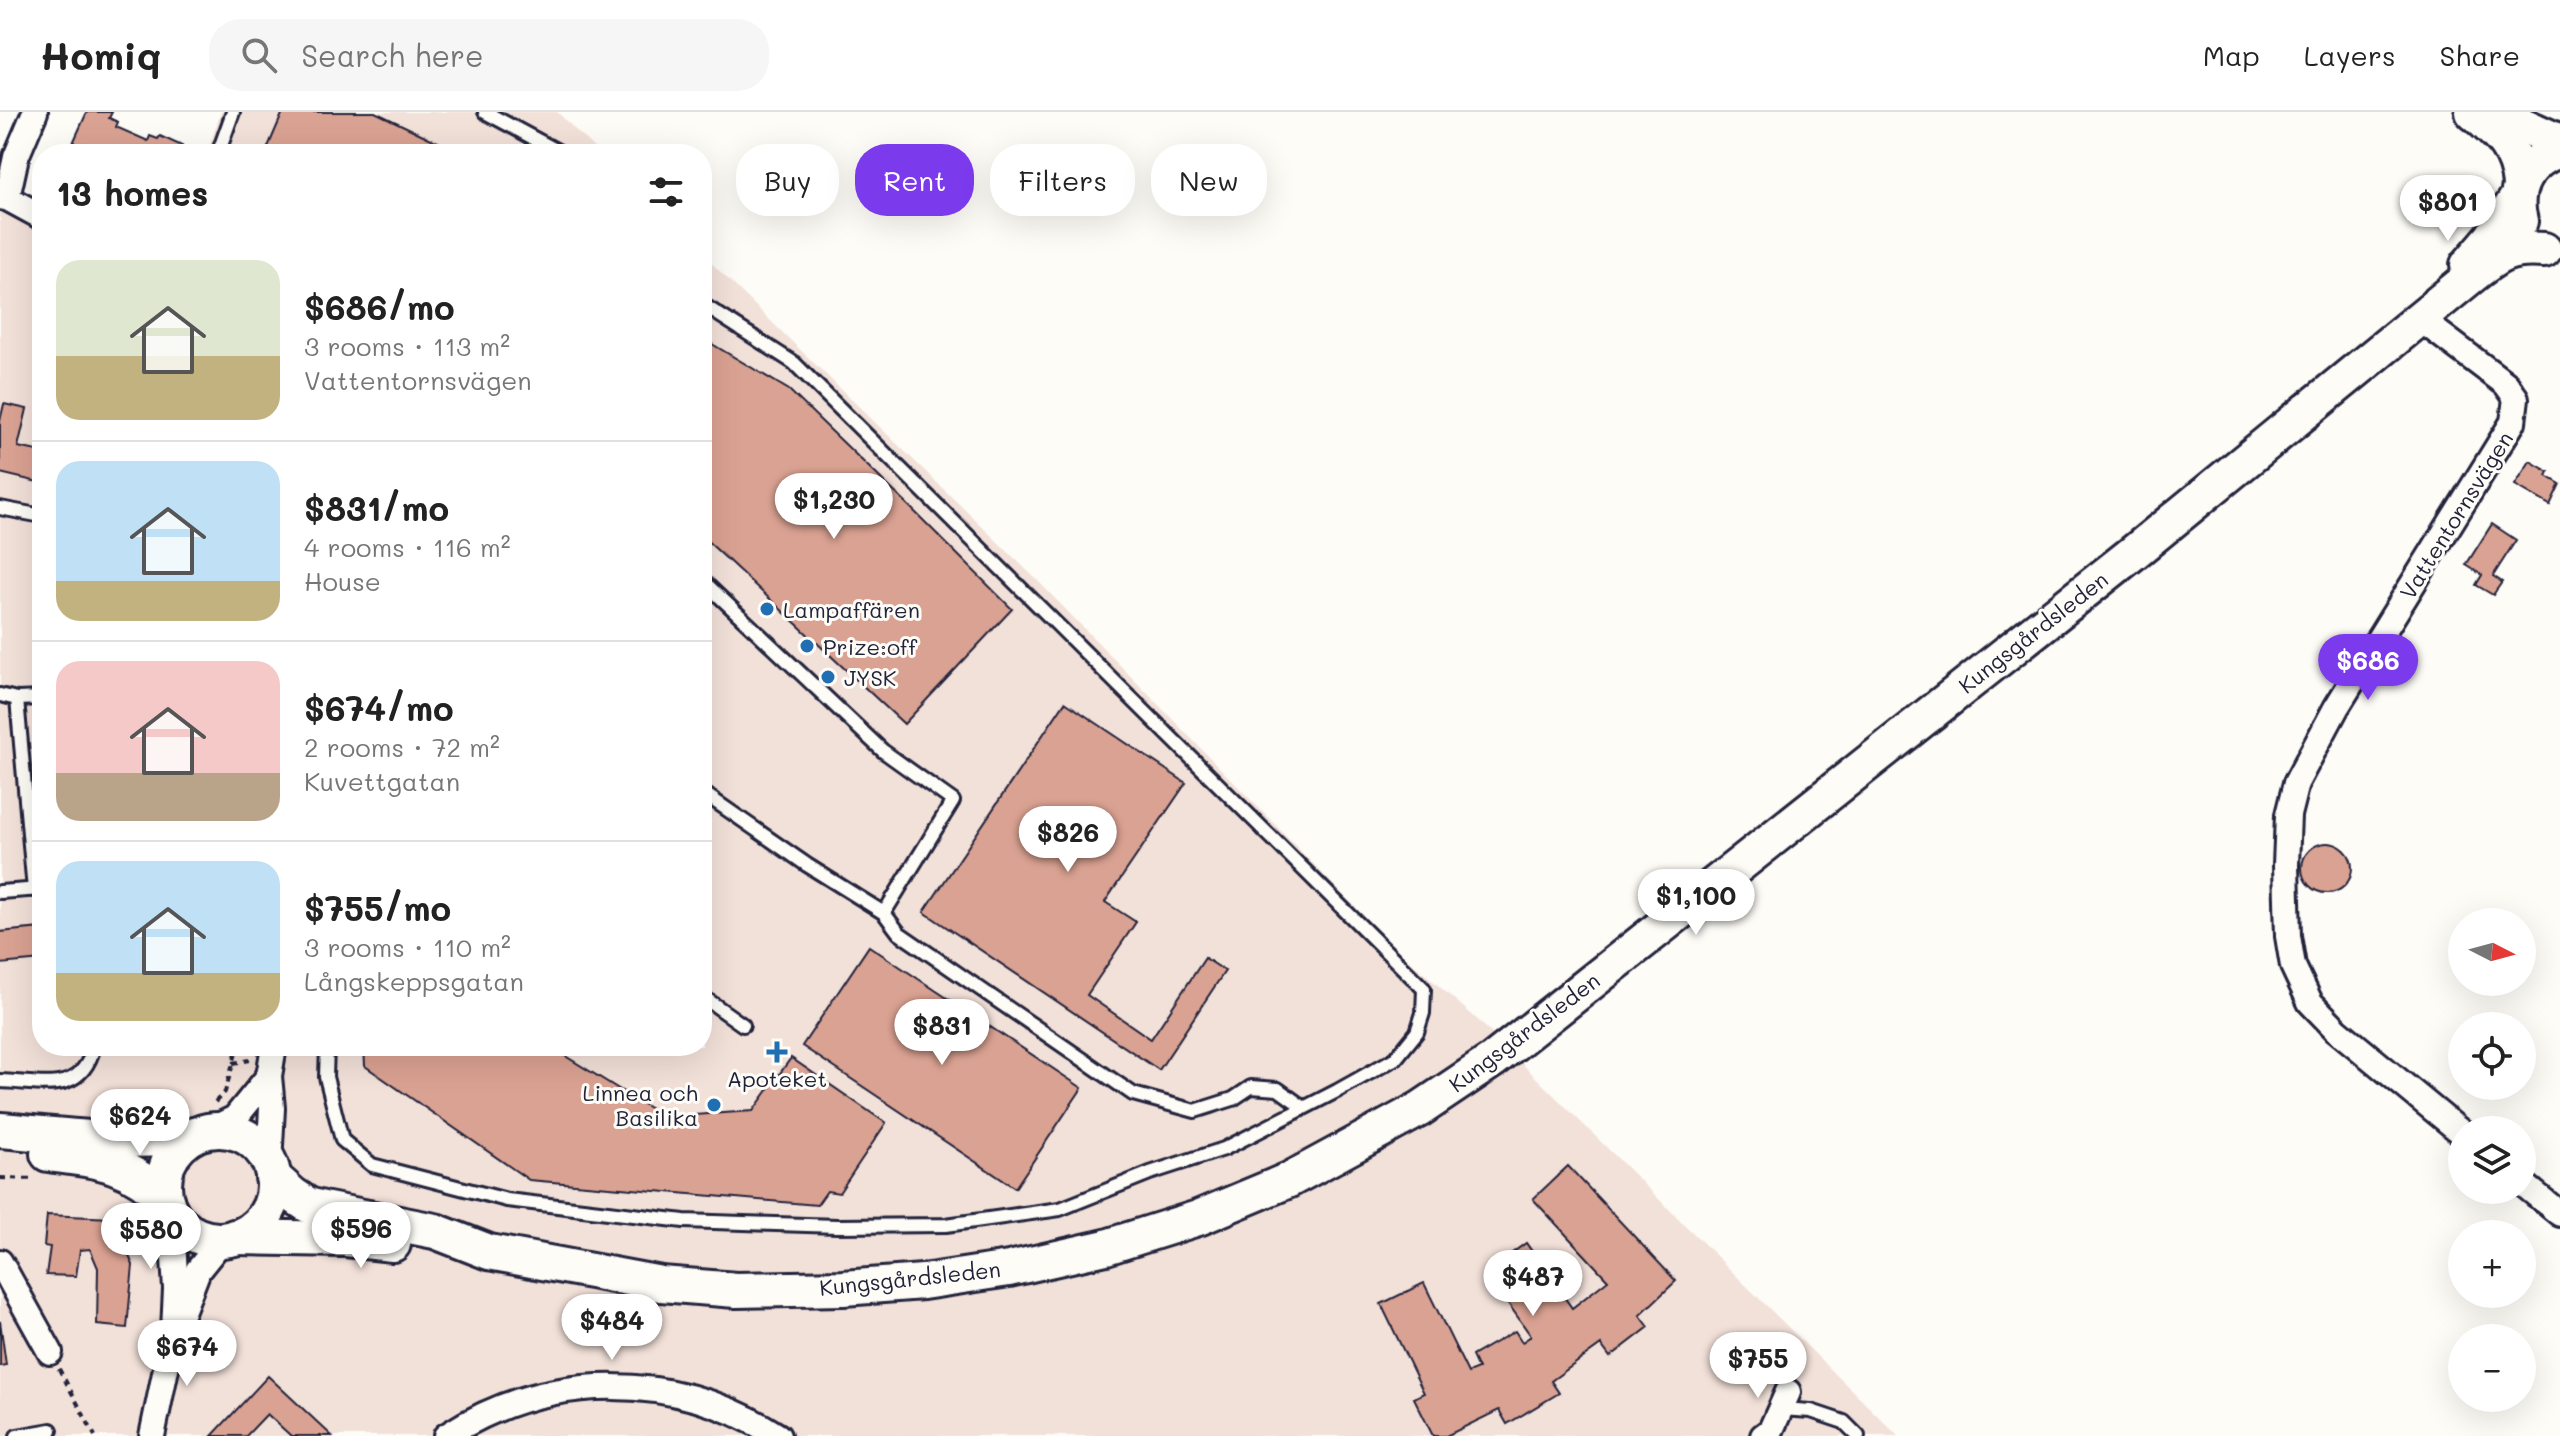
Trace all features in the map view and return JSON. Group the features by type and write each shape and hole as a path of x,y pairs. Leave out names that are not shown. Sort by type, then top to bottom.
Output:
{"main road":[{"path":"2473,112 2514,155 2522,225 2531,239 2552,253"},
{"path":"2493,112 2560,142"},
{"name":"Kungsgårdsleden","path":"2420,319 2492,237 2536,162 2560,150"},
{"name":"Kungsgårdsleden","path":"0,1148 77,1157 111,1164 133,1173 150,1184 180,1224 208,1238 346,1239 438,1251 489,1252 661,1284 736,1290 843,1288 923,1282 1009,1269 1106,1247 1198,1218 1289,1180 1420,1109 1493,1060 2133,553 2494,259 2508,251 2552,253"},
{"path":"168,1206 164,1186 172,1155 204,1125"},
{"name":"Kungsgårdsleden","path":"0,1130 171,1139 204,1125 239,1134 251,1141 262,1151 271,1170 308,1205 435,1231 489,1252"},
{"path":"228,1238 246,1232 265,1214 273,1190 271,1170"}],"street":[{"path":"32,212 3,197 35,112"},
{"name":"Vattentornsvägen","path":"2420,319 2506,384 2516,398 2513,422 2336,708 2296,783 2288,815 2288,936 2293,966 2310,1002 2337,1030 2448,1121"},
{"path":"204,1125 235,1118 268,1056"},
{"path":"261,1067 272,1108 271,1170"},
{"path":"2536,1194 2560,1214"},
{"path":"152,1436 174,1330 176,1289 168,1206"},
{"path":"174,1330 198,1270 228,1238"},
{"path":"0,1262 50,1352"},
{"path":"446,1436 494,1410 523,1399 553,1391 614,1386 645,1388 706,1401 778,1436"},
{"path":"1763,1436 1771,1430 1784,1400"}],"lane":[{"path":"222,144 233,112"},
{"path":"485,112 544,144"},
{"path":"327,1056 326,1077 342,1140 372,1165 507,1200 684,1221 837,1226 946,1225 1060,1209 1150,1173 1224,1149 1396,1058 1417,1032 1423,1013 1424,989 794,363 712,310"},
{"path":"0,508 32,514"},
{"path":"712,589 883,751 953,801 884,913"},
{"path":"0,695 32,698"},
{"path":"17,699 32,835"},
{"path":"712,799 807,865 884,913 899,933 1133,1094 1195,1111 1233,1099 1251,1087 1278,1089 1303,1107"},
{"path":"0,892 32,890"},
{"path":"712,1003 743,1025"},
{"path":"0,1081 67,1083 82,1073 92,1056"},
{"path":"1784,1400 1844,1422 1858,1436"},
{"path":"17,1436 51,1430"}],"path":[{"path":"204,1125 225,1092 235,1056"},
{"path":"233,1063 261,1067"},
{"path":"50,1352 95,1436"}],"shaded area":[{"path":"221,112 557,112 590,144 210,144"},
{"path":"0,205 32,213 32,1056 712,1056 712,264 1037,580 1395,948 1478,1020 1898,1436 0,1436"}],"building":[{"path":"87,112 112,112 109,118 118,122 116,127 148,141 150,136 158,139 160,136 178,144 75,144 73,143"},
{"path":"283,112 375,112 442,144 269,144"},
{"path":"712,344 789,390 1012,609 904,724 712,545"},
{"path":"4,404 27,409 18,447 32,450 32,481 0,473 0,421"},
{"path":"2530,461 2549,472 2547,476 2560,484 2550,505 2515,485"},
{"path":"2492,524 2516,540 2493,576 2502,582 2493,595 2476,585 2482,575 2466,565"},
{"path":"1065,702 1186,783 1105,902 1136,922 1087,995 1151,1039 1205,958 1225,971 1159,1070 924,912"},
{"path":"2327,843 2345,850 2352,868 2345,886 2327,893 2309,886 2302,868 2309,850"},
{"path":"32,929 32,961 0,964 0,932"},
{"path":"869,946 1082,1088 1015,1188 802,1046"},
{"path":"364,1056 565,1056 664,1117 753,1111 791,1058 886,1123 839,1193 827,1191 817,1205 529,1180 365,1066"},
{"path":"1568,1166 1676,1281 1640,1315 1649,1327 1610,1357 1601,1345 1551,1381 1559,1393 1507,1424 1499,1410 1446,1436 1433,1436 1414,1398 1424,1393 1381,1304 1424,1283 1468,1373 1478,1369 1472,1356 1515,1331 1522,1342 1531,1336 1486,1272 1526,1243 1572,1308 1608,1280 1533,1199"},
{"path":"47,1215 112,1218 133,1265 127,1328 97,1325 98,1268 90,1249 80,1250 76,1276 46,1275 50,1247 44,1246"},
{"path":"0,1321 6,1365 0,1366"},
{"path":"268,1376 332,1436 291,1436 267,1414 246,1436 212,1436"}],"place":[{"name":"Lampaffären","path":"767,609"},
{"name":"Prize:off","path":"807,646"},
{"name":"JYSK","path":"828,677"},
{"name":"Apoteket","path":"777,1052"},
{"name":"Linnea och Basilika","path":"714,1105"}]}
